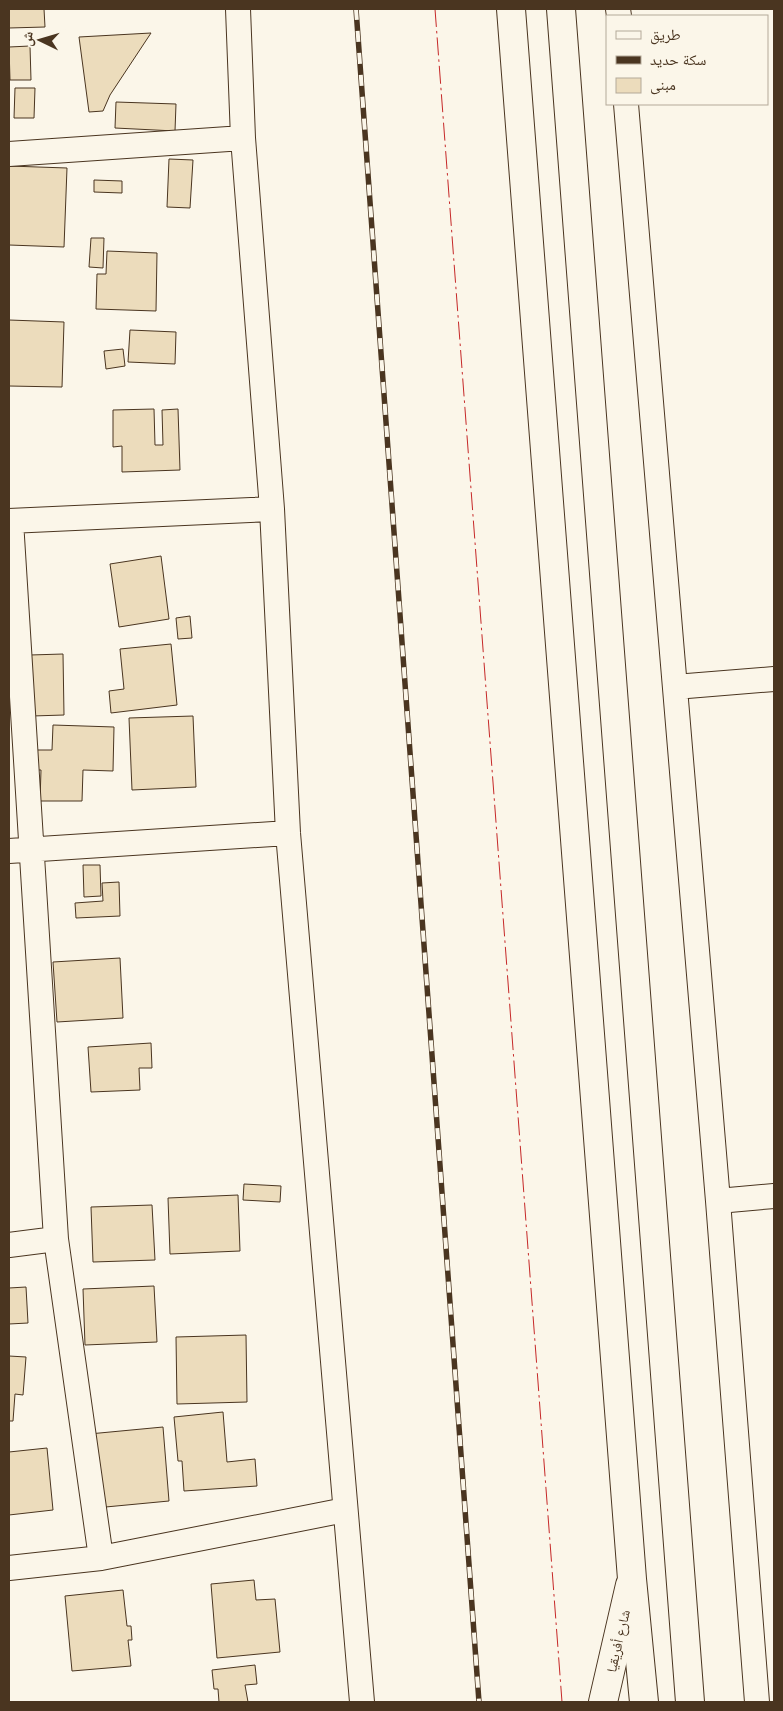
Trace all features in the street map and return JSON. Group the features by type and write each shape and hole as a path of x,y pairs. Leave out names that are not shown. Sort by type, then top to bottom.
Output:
{"main road":[{"path":"512,9 632,1578 644,1702"},
{"path":"561,9 691,1697"},
{"name":"شارع أفريقيا","path":"603,1702 632,1578"}],"street":[{"path":"238,9 243,138 272,509 288,833 362,1702"},
{"path":"626,105 718,1201 757,1702"},
{"path":"9,154 243,138"},
{"path":"101,1558 56,1239 20,851 10,521 272,509"},
{"path":"674,687 774,679"},
{"path":"20,851 288,833"},
{"path":"718,1201 774,1196"},
{"path":"9,1245 56,1239"},
{"path":"9,1568 101,1558 345,1510"}],"building":[{"path":"9,9 44,9 45,27 9,28"},
{"path":"151,33 110,95 103,111 89,112 79,37"},
{"path":"30,46 31,80 10,80 9,47"},
{"path":"15,88 35,88 34,118 14,118"},
{"path":"116,102 176,104 175,131 115,128"},
{"path":"169,159 193,160 190,208 167,207"},
{"path":"9,166 67,168 64,247 9,245"},
{"path":"94,180 122,181 122,193 94,192"},
{"path":"91,238 104,238 103,268 89,267"},
{"path":"107,251 157,253 156,311 96,309 97,274 106,274"},
{"path":"9,320 64,322 62,387 9,386"},
{"path":"130,330 176,332 175,364 128,362"},
{"path":"123,349 125,366 106,369 104,351"},
{"path":"154,409 155,445 163,445 162,410 178,409 180,470 122,472 122,446 113,447 113,410"},
{"path":"161,556 169,619 119,627 110,564"},
{"path":"190,616 192,638 178,639 176,618"},
{"path":"171,644 177,705 111,713 109,691 124,689 120,649"},
{"path":"63,654 64,715 32,716 30,655"},
{"path":"193,716 196,787 132,790 129,718"},
{"path":"53,725 114,727 113,771 83,770 82,801 40,801 41,770 36,770 37,750 52,750"},
{"path":"83,865 100,865 101,896 84,897"},
{"path":"119,882 120,916 76,918 75,903 103,901 102,883"},
{"path":"120,958 123,1018 57,1022 53,962"},
{"path":"151,1043 152,1068 139,1068 140,1090 91,1092 88,1047"},
{"path":"244,1184 281,1186 280,1202 243,1200"},
{"path":"238,1195 240,1251 170,1254 168,1198"},
{"path":"152,1205 155,1260 93,1262 91,1207"},
{"path":"154,1286 157,1342 85,1345 83,1289"},
{"path":"26,1287 28,1323 9,1324 9,1288"},
{"path":"246,1335 247,1402 177,1404 176,1337"},
{"path":"9,1356 26,1357 23,1395 15,1394 13,1421 9,1421"},
{"path":"223,1412 227,1462 255,1459 257,1486 184,1491 182,1461 178,1461 174,1417"},
{"path":"163,1427 169,1501 95,1508 89,1434"},
{"path":"47,1448 53,1510 9,1515 9,1452"},
{"path":"254,1580 256,1600 275,1599 280,1652 217,1658 211,1584"},
{"path":"123,1590 127,1626 131,1626 132,1640 128,1640 131,1666 72,1671 65,1596"},
{"path":"255,1665 257,1684 245,1685 248,1702 219,1702 218,1689 214,1689 212,1670"}],"railway":[{"path":"356,9 479,1702"}],"power":[{"path":"435,9 562,1702"}]}
